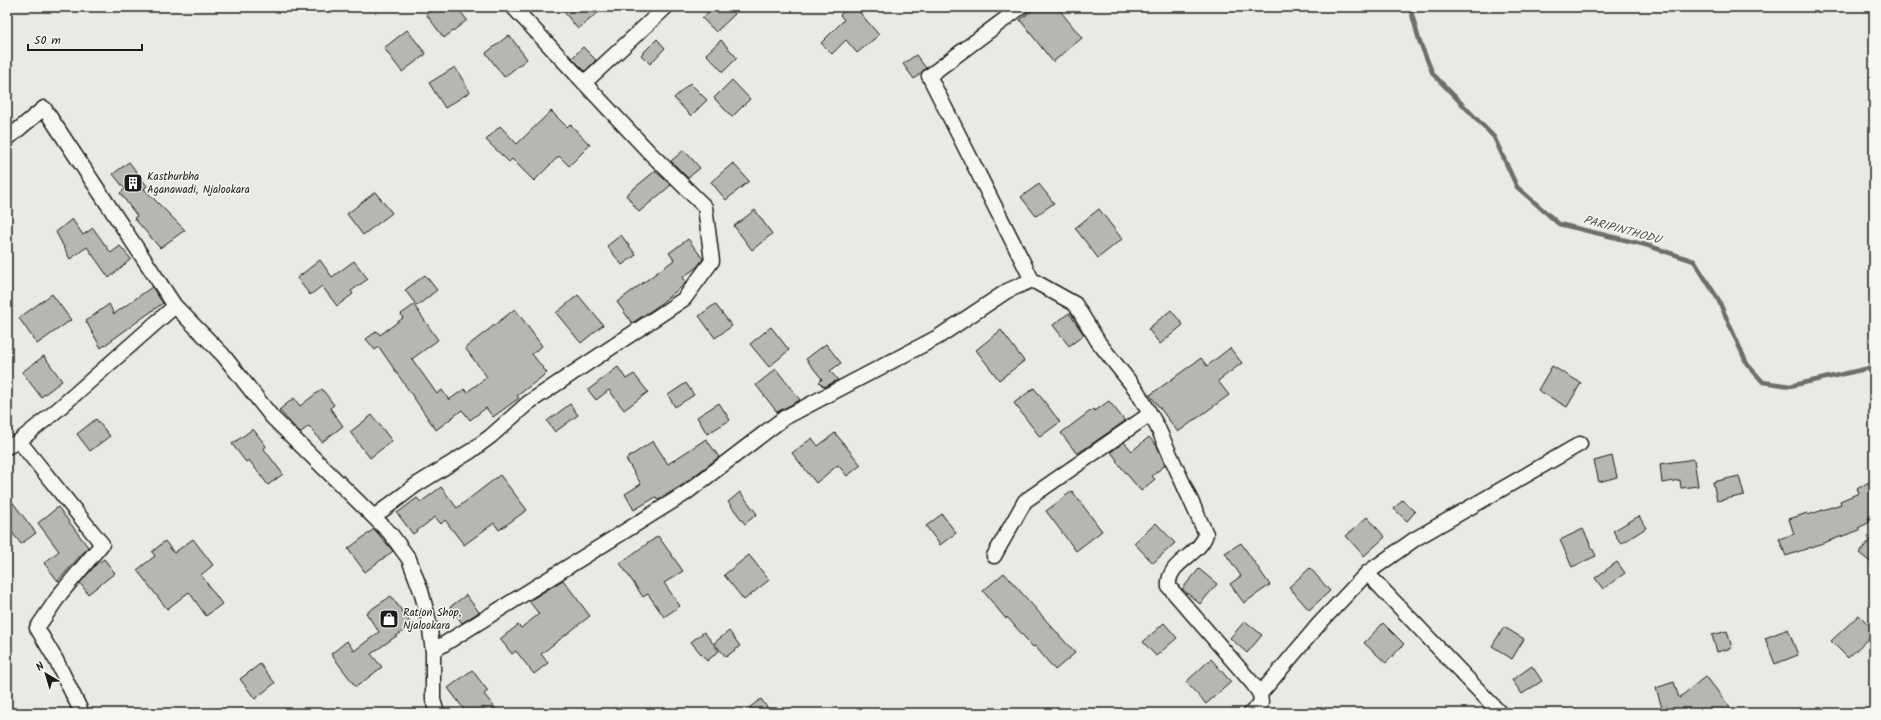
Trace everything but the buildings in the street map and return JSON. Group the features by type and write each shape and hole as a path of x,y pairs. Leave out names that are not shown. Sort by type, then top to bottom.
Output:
{"street":[{"path":"375,516 416,485 486,440 528,403 684,299 712,261 705,208 649,152 513,7"},
{"path":"584,83 666,7"},
{"path":"1021,7 929,76 1032,280 1076,304 1099,343 1137,391 1150,414 1206,534 1200,547 1171,572 1168,581 1169,587 1260,694 1261,703 1251,713"},
{"path":"7,139 44,108 174,306 224,355 272,417 390,532 408,559 421,591 428,617 433,651 433,700 437,713"},
{"path":"433,651 686,493 784,418 938,337 1007,291 1032,280"},
{"path":"82,713 56,660 37,628 61,593 102,544 13,444 62,406 174,306"},
{"path":"994,556 1025,501 1150,414"},
{"path":"1260,694 1319,624 1367,573 1415,539 1580,444"},
{"path":"1367,573 1500,713"}],"waterway":[{"name":"PARIPINTHODU","path":"1410,7 1419,40 1433,74 1494,137 1517,187 1559,224 1646,245 1694,261 1718,299 1747,364 1763,382 1790,386 1874,367"}],"place":[{"name":"Kasthurbha Aganawadi, Njalookara","path":"133,183"},
{"name":"Ration Shop, Njalookara","path":"389,619"}]}
